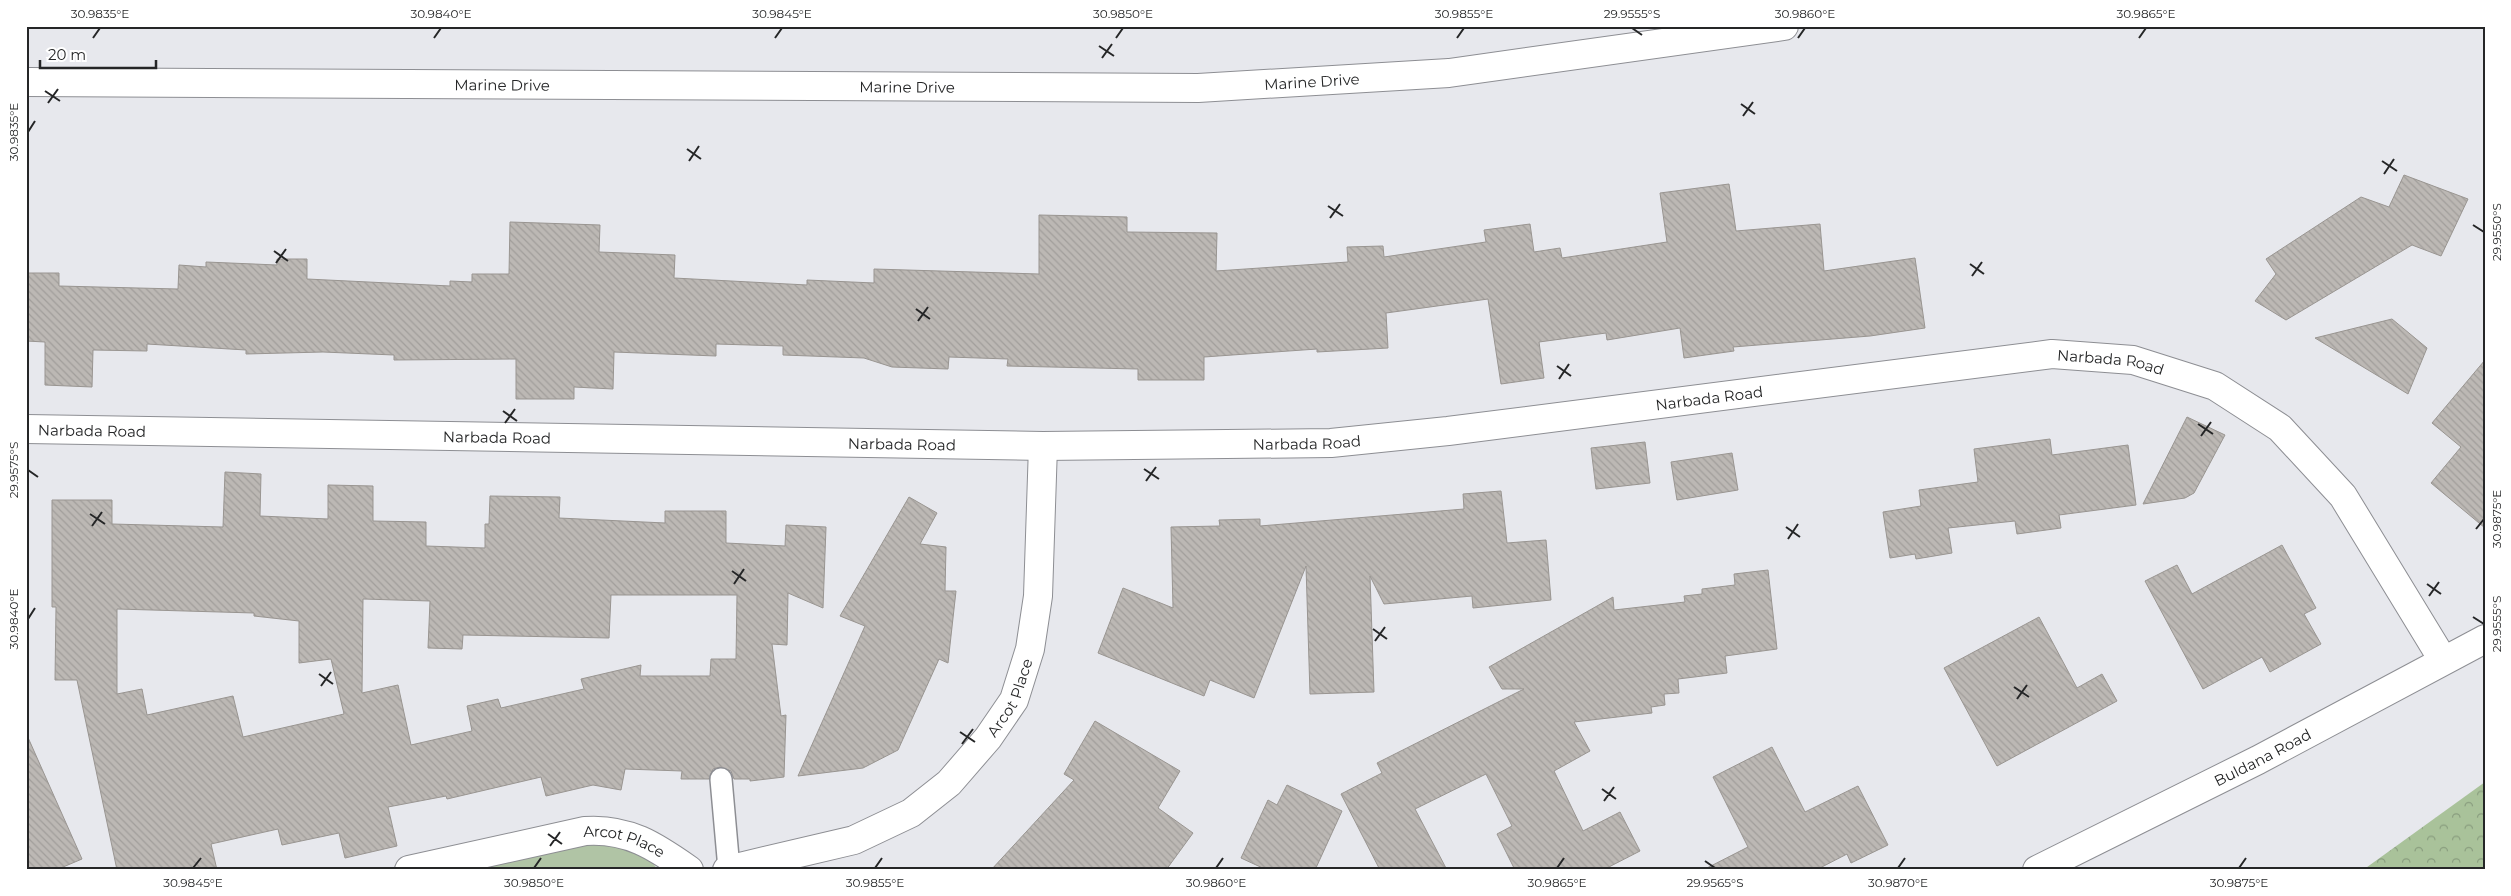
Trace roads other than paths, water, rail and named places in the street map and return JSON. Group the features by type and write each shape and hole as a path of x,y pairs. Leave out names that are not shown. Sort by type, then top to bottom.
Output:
{"street":[{"name":"Marine Drive","path":"26,82 1198,88 1450,73 1784,26"},
{"name":"Narbada Road","path":"26,429 1043,446 1331,443 1448,431 2052,354 2133,360 2215,386 2280,428 2344,496 2444,660"},
{"name":"Arcot Place","path":"728,870 854,840 911,813 949,783 988,738 1014,700 1030,649 1038,596 1043,446"},
{"name":"Buldana Road","path":"2037,870 2258,760 2485,639"},
{"name":"Arcot Place","path":"409,870 585,831 607,829 634,836 689,870"}],"lane":[{"path":"721,779 728,870"}]}
